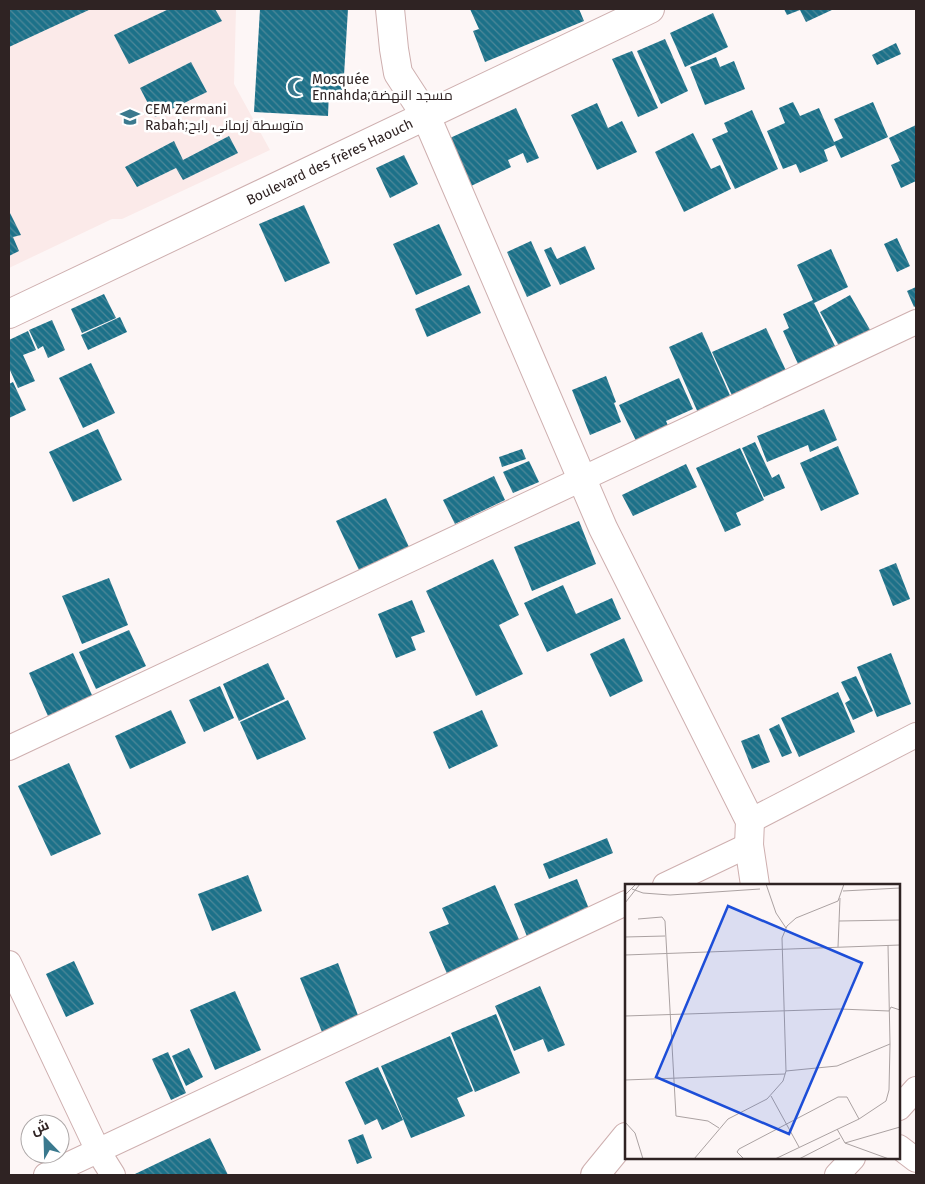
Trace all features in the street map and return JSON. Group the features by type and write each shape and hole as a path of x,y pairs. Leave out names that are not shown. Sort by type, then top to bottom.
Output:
{"main road":[{"path":"390,9 398,73 426,116 603,528 749,833 754,884"},
{"name":"Boulevard des frères Haouch","path":"9,314 650,9"},
{"path":"595,1175 625,1139"}],"street":[{"path":"9,748 916,322"},
{"path":"666,884 916,735"},
{"path":"46,1175 625,903"},
{"path":"9,963 98,1151 113,1175"},
{"path":"900,1107 916,1089"},
{"path":"900,1148 916,1160"},
{"path":"837,1175 852,1159"}],"shaded area":[{"name":"CEM Zermani Rabah;متوسطة زرماني رابح","path":"9,9 236,9 234,84 270,150 122,219 112,219 9,268"}],"building":[{"path":"9,9 91,9 9,47"},
{"path":"169,9 215,9 222,21 129,64 114,35"},
{"name":"Mosquée Ennahda;مسجد النهضة","path":"260,9 348,9 343,92 329,91 328,116 254,112"},
{"path":"470,9 579,9 584,21 485,62 473,31 479,29"},
{"path":"784,9 834,9 806,22 800,10 787,15"},
{"path":"713,13 728,47 685,67 670,33"},
{"path":"665,39 688,91 661,104 637,51"},
{"path":"896,43 901,54 877,65 872,55"},
{"path":"632,51 658,108 638,117 612,59"},
{"path":"716,57 720,67 734,61 745,89 705,105 690,67"},
{"path":"191,62 207,92 155,117 140,88"},
{"path":"793,102 800,116 819,108 834,142 843,138 834,119 873,102 888,137 841,158 835,145 824,150 828,161 800,173 796,164 783,169 767,131 785,123 779,108"},
{"path":"597,103 608,128 622,121 637,152 597,170 571,115"},
{"path":"516,108 539,158 527,163 523,153 508,160 511,167 471,186 450,138"},
{"path":"752,110 778,169 735,189 712,139 728,132 724,123"},
{"path":"916,125 916,181 901,188 891,165 900,161 889,138"},
{"path":"693,133 711,169 720,165 731,189 684,212 655,152"},
{"path":"229,136 238,153 183,180 176,168 137,187 125,167 174,141 183,160"},
{"path":"404,155 418,184 390,198 376,168"},
{"path":"304,205 330,263 285,282 259,224"},
{"path":"9,211 21,235 13,237 19,251 9,256"},
{"path":"439,224 462,275 416,295 393,244"},
{"path":"897,238 910,266 897,272 884,244"},
{"path":"531,241 551,286 527,297 507,252"},
{"path":"585,246 595,269 560,285 544,250 551,247 557,259"},
{"path":"831,249 848,287 814,303 835,346 798,364 783,331 789,328 783,314 813,300 797,265"},
{"path":"469,285 481,313 427,337 415,309"},
{"path":"916,287 916,306 914,307 907,291"},
{"path":"104,294 116,318 82,333 71,309"},
{"path":"850,295 873,335 843,353 820,312"},
{"path":"120,317 127,332 88,350 81,335"},
{"path":"52,320 65,350 48,358 43,346 38,349 29,330"},
{"path":"766,328 789,377 735,402 712,352"},
{"path":"28,331 36,350 23,355 35,381 18,388 9,368 9,340"},
{"path":"702,332 732,400 699,415 669,347"},
{"path":"91,363 115,413 83,428 59,378"},
{"path":"606,376 621,422 590,435 572,390"},
{"path":"679,378 693,409 666,421 670,430 638,445 619,405"},
{"path":"13,382 26,410 9,418 9,384"},
{"path":"824,409 837,440 810,452 808,445 767,462 757,436"},
{"path":"98,429 122,480 73,502 49,452"},
{"path":"755,442 772,478 779,474 785,488 764,497 742,448"},
{"path":"838,446 859,494 821,511 800,463"},
{"path":"740,448 764,500 736,513 741,525 725,532 696,468"},
{"path":"522,449 526,459 502,467 499,457"},
{"path":"529,461 539,482 513,493 503,472"},
{"path":"686,464 697,487 633,516 622,495"},
{"path":"494,476 505,500 455,524 443,500"},
{"path":"386,498 409,547 359,570 336,521"},
{"path":"579,521 596,564 532,591 514,547"},
{"path":"493,559 519,615 499,625 523,674 476,696 426,591"},
{"path":"896,563 910,599 893,606 879,570"},
{"path":"109,578 128,625 82,644 62,596"},
{"path":"563,585 576,614 612,598 621,619 547,652 524,603"},
{"path":"412,600 425,632 411,637 416,650 396,658 378,614"},
{"path":"129,630 146,666 96,689 79,652"},
{"path":"624,638 643,681 610,697 590,654"},
{"path":"73,653 96,704 51,723 29,673"},
{"path":"891,653 911,704 877,717 857,667"},
{"path":"268,663 285,699 239,721 223,684"},
{"path":"856,676 873,711 853,720 845,703 850,700 841,682"},
{"path":"220,686 234,718 204,732 189,700"},
{"path":"838,692 855,732 799,757 781,718"},
{"path":"288,700 306,739 257,760 240,722"},
{"path":"171,710 186,743 130,769 115,736"},
{"path":"482,710 498,746 449,769 433,732"},
{"path":"779,724 792,753 782,757 769,729"},
{"path":"759,734 770,762 752,769 741,741"},
{"path":"69,763 101,834 51,856 18,786"},
{"path":"607,838 613,853 549,879 543,864"},
{"path":"248,875 262,911 212,931 198,894"},
{"path":"577,879 591,914 528,939 514,904"},
{"path":"495,885 521,944 448,976 429,932 449,924 442,908"},
{"path":"74,961 94,1004 66,1017 46,974"},
{"path":"338,963 359,1018 322,1032 300,978"},
{"path":"540,986 565,1045 548,1052 543,1039 514,1051 495,1006"},
{"path":"235,991 261,1050 215,1070 190,1010"},
{"path":"496,1014 520,1073 475,1092 451,1033"},
{"path":"450,1036 473,1091 457,1098 465,1116 411,1138 381,1066"},
{"path":"189,1048 203,1077 186,1086 172,1056"},
{"path":"168,1052 186,1093 171,1100 152,1059"},
{"path":"378,1067 403,1120 382,1130 377,1119 365,1125 345,1082"},
{"path":"363,1134 372,1158 357,1164 348,1140"},
{"path":"210,1138 228,1175 135,1174"}],"place":[{"name":"Mosquée Ennahda;مسجد النهضة","path":"297,87"},
{"name":"CEM Zermani Rabah;متوسطة زرماني رابح","path":"130,117"}]}
